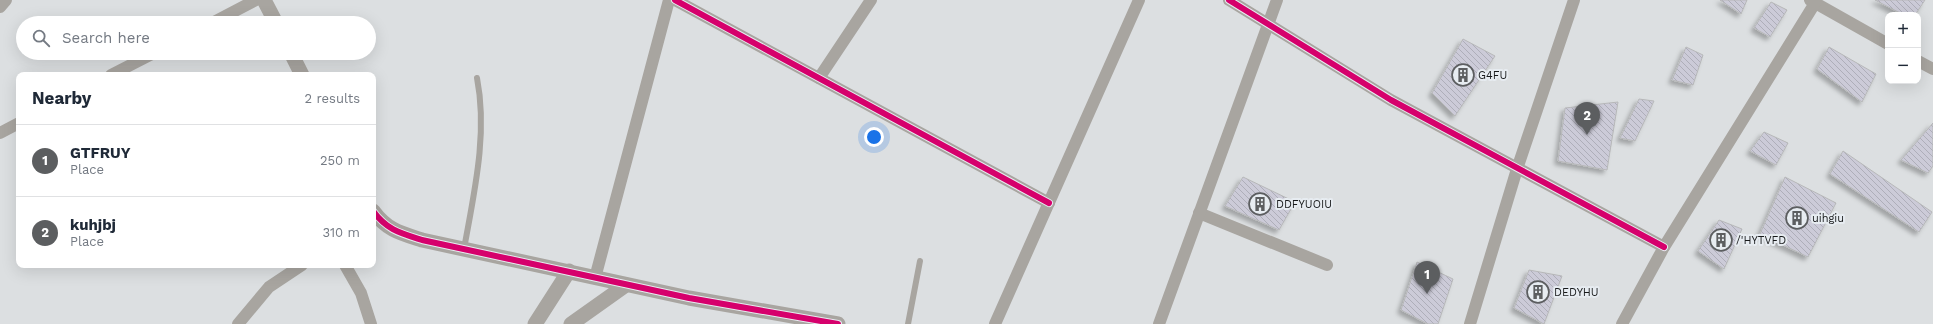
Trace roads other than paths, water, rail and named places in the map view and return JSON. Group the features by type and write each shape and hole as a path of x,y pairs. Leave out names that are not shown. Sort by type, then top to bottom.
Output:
{"street":[{"path":"0,7 6,0"},
{"path":"225,16 256,0"},
{"path":"264,0 272,16"},
{"path":"594,278 669,0"},
{"path":"675,0 1049,203"},
{"path":"820,78 871,0"},
{"path":"996,324 1139,0"},
{"path":"1229,0 1391,100 1664,247"},
{"path":"1159,324 1277,0"},
{"path":"1470,324 1517,168 1574,0"},
{"path":"1622,324 1664,247 1812,2 1885,42"},
{"path":"117,72 140,60"},
{"path":"294,60 300,72"},
{"path":"1921,63 1933,69"},
{"path":"0,132 16,124"},
{"path":"1200,213 1328,265"},
{"path":"376,218 397,233 422,240 569,271 626,285 807,321 838,324"},
{"path":"238,324 269,287 298,268"},
{"path":"347,268 361,293 371,324"},
{"path":"536,324 569,271"},
{"path":"570,324 626,285"}],"lane":[{"path":"464,249 480,147 481,113 477,78"},
{"path":"908,324 920,261"}],"place":[{"name":"G4FU","path":"1463,75"},
{"name":"kuhjbj","path":"1587,135"},
{"name":"DDFYUOIU","path":"1260,204"},
{"name":"uihgiu","path":"1797,218"},
{"name":"/'HYTVFD","path":"1721,240"},
{"name":"DEDYHU","path":"1538,292"},
{"name":"GTFRUY","path":"1427,294"}]}
